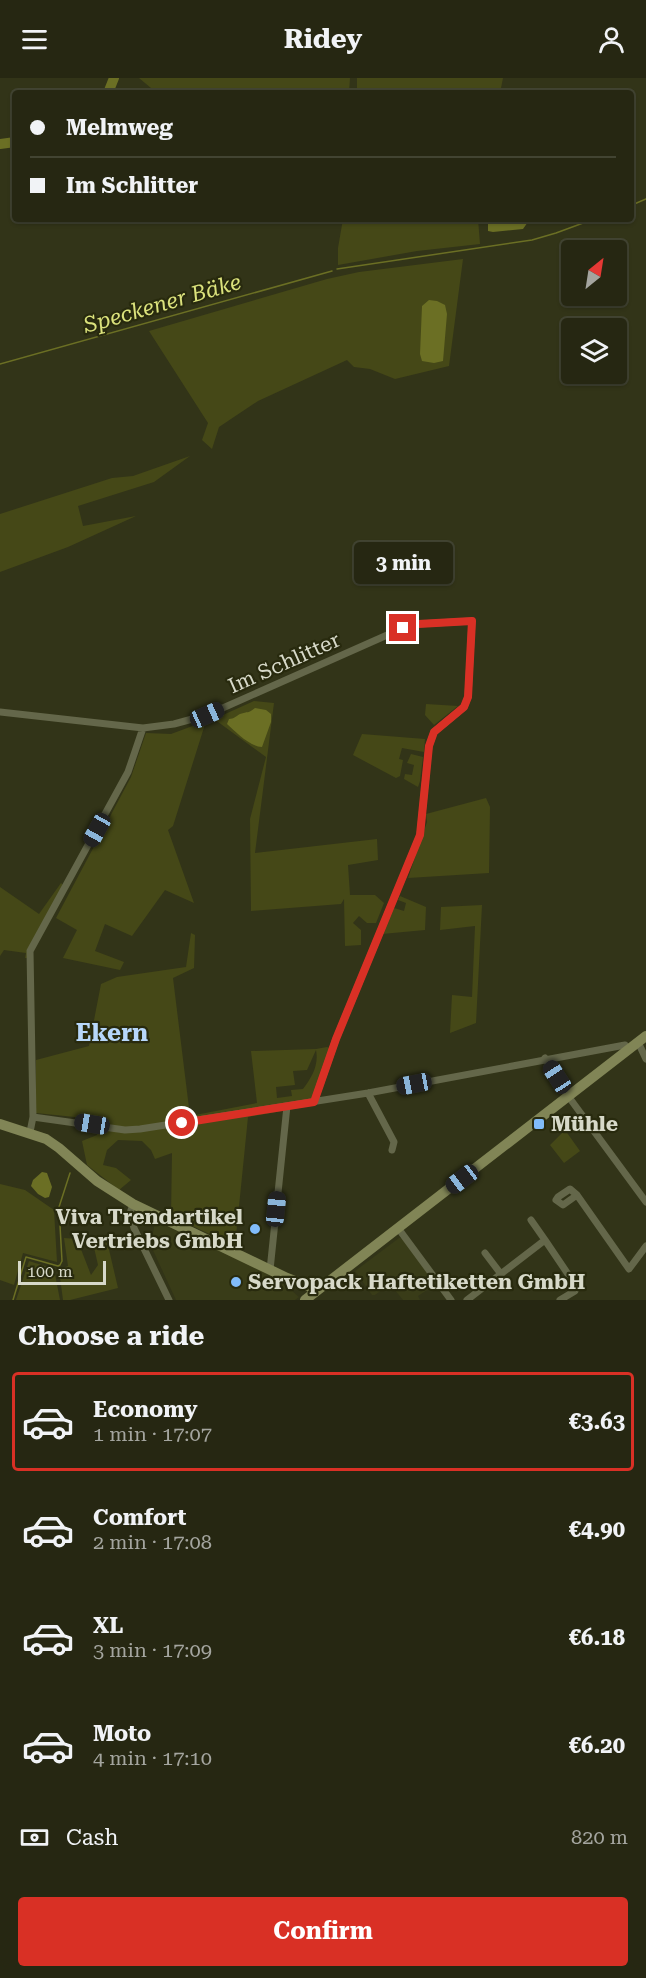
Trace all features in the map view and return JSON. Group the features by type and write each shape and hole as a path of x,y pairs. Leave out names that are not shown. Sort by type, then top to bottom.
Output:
{"main road":[{"path":"288,1279 306,1299 642,1039"},
{"path":"0,1124 30,1132 52,1143 97,1181 133,1204 288,1279 318,1290"}],"street":[{"name":"Im Schlitter","path":"0,712 142,728 174,724 207,715 403,628 418,624 472,621 468,697 464,707 434,732 429,746 420,835 336,1039 314,1102"},
{"path":"30,1132 33,1117 30,951 128,772 142,728"},
{"path":"642,1039 646,1059"},
{"path":"33,1117 125,1130 140,1130 314,1102 625,1045"},
{"path":"545,1059 646,1202"},
{"path":"368,1092 394,1142 392,1150"},
{"path":"270,1270 287,1106"},
{"path":"577,1195 629,1269 646,1246"},
{"path":"133,1204 130,1213 134,1228 169,1300"},
{"path":"531,1220 576,1286 575,1291 560,1300"},
{"path":"398,1228 451,1300"},
{"path":"467,1300 545,1240"},
{"path":"485,1253 501,1274"}],"shaded area":[{"path":"139,78 350,78 349,90 153,90"},
{"path":"357,78 503,78 501,90 357,90"},
{"path":"342,222 478,222 480,244 417,251 338,265"},
{"path":"488,222 528,222 523,229 488,231"},
{"path":"463,259 449,366 395,379 370,369 354,367 347,360 258,401 219,427 212,449 202,440 208,423 149,331 327,279 359,272"},
{"path":"429,300 445,305 447,314 443,361 434,363 422,361 420,354 422,306"},
{"path":"190,456 154,482 78,506 83,526 136,516 68,547 0,572 0,514 112,478 133,476"},
{"path":"254,701 274,703 255,853 377,839 378,860 348,865 350,895 375,895 384,903 376,923 367,923 359,916 353,923 361,930 361,945 345,946 344,899 341,904 251,911 250,819 266,757 214,719"},
{"path":"426,704 458,706 434,725 425,715"},
{"path":"255,708 266,710 271,714 271,722 262,747 248,741 227,724 229,719"},
{"path":"206,721 173,826 168,830 194,903 165,890 132,936 105,924 95,951 124,962 120,970 63,958 77,930 56,918 131,777 146,733 171,734"},
{"path":"362,734 425,739 424,752 402,748 399,759 403,760 400,776 396,778 353,755"},
{"path":"411,754 423,757 418,787 404,779 405,774 412,775 414,765 407,763"},
{"path":"486,798 490,807 489,873 408,878 427,822 426,814"},
{"path":"61,883 65,887 30,951 30,958 25,958 26,953 4,950 0,956 0,887 39,914"},
{"path":"400,896 426,907 425,930 382,934 394,908 404,911 406,903 398,900"},
{"path":"482,905 476,1023 450,1033 452,995 472,997 475,926 440,930 441,907"},
{"path":"191,933 195,935 194,968 173,978 190,1116 257,1103 251,1051 327,1047 333,1049 311,1106 248,1117 235,1246 171,1216 172,1153 155,1159 151,1150 142,1141 118,1140 107,1150 103,1165 116,1168 131,1180 119,1190 87,1165 82,1141 97,1135 94,1119 36,1113 36,1060 89,1046 101,984 117,977 186,967","holes":["316,1050 314,1071 303,1089 291,1090 292,1096 277,1098 276,1087 295,1085 293,1071 307,1070"]},
{"path":"565,1130 580,1151 564,1163 550,1145"},
{"path":"42,1172 47,1173 52,1187 49,1197 45,1198 31,1186 33,1180"},
{"path":"0,1184 25,1190 54,1210 57,1262 23,1253 14,1285 0,1280"},
{"path":"155,1221 275,1276 299,1297 295,1300 176,1300 151,1246"},
{"path":"64,1238 77,1239 91,1275 98,1265 93,1243 107,1241 118,1288 63,1300 59,1270 68,1266"},
{"path":"402,1238 436,1284 418,1296 420,1300 403,1300 390,1284 372,1295 355,1271"},
{"path":"29,1261 54,1269 60,1300 16,1300"}],"waterway":[{"path":"109,90 114,78"},
{"path":"0,144 12,142"},
{"name":"Speckener Bäke","path":"634,204 646,199"},
{"name":"Speckener Bäke","path":"337,269 532,240 586,222"},
{"name":"Speckener Bäke","path":"0,364 332,271"},
{"path":"13,1300 26,1257 58,1266 62,1261 59,1207 70,1173"}],"place":[{"name":"Mühle","path":"539,1124"},
{"name":"Viva Trendartikel Vertriebs GmbH","path":"255,1229"},
{"name":"Servopack Haftetiketten GmbH","path":"236,1282"}],"district":[{"name":"Ekern","path":"112,1033"}],"route":[{"path":"182,1123 314,1102 336,1039 420,835 429,746 434,732 464,707 468,697 472,621 418,624 403,628"}]}
